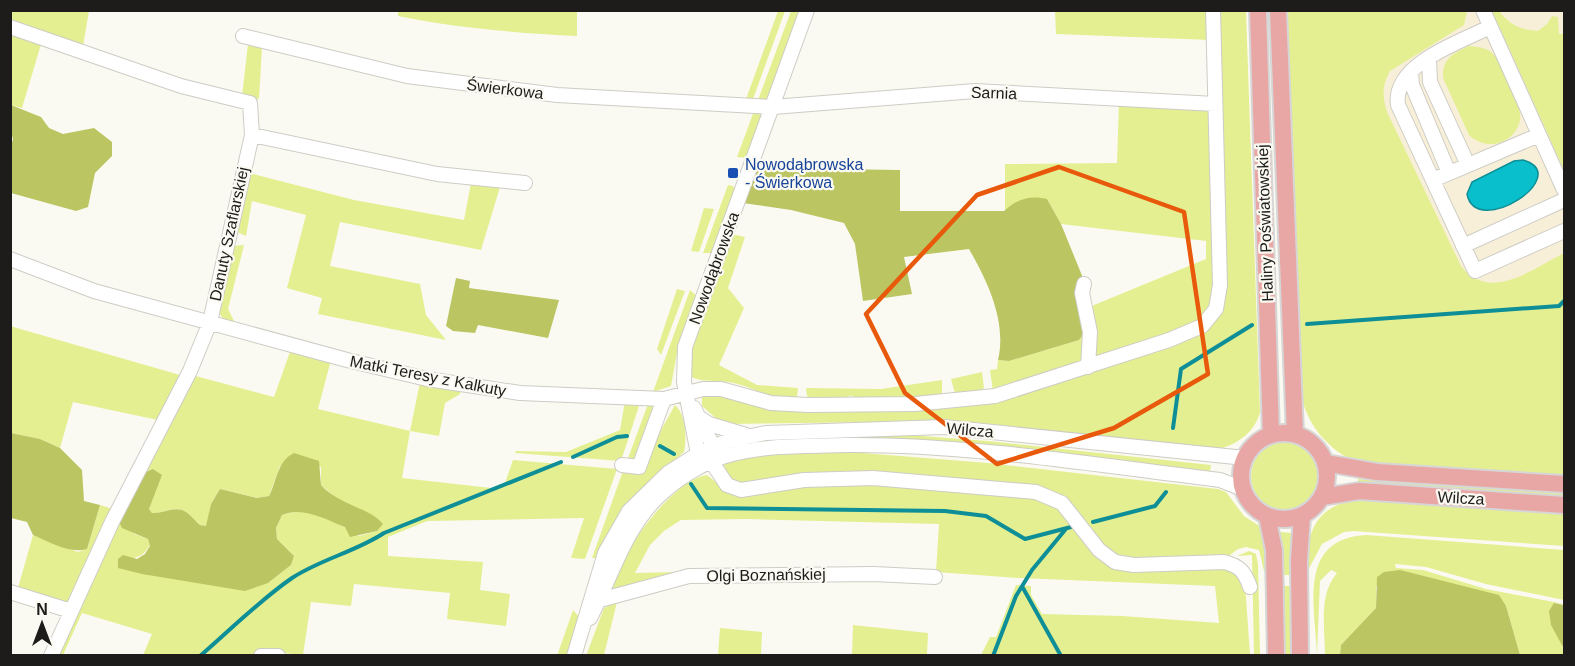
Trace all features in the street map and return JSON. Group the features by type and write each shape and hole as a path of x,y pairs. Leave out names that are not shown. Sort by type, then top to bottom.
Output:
{"main road":[{"name":"Haliny Poświatowskiej","path":"1258,10 1271,435"},
{"name":"Haliny Poświatowskiej","path":"1278,10 1295,434"},
{"path":"1295,434 1309,440 1319,450 1326,463 1327,481 1322,497 1314,508 1291,519 1267,516 1257,509 1243,489 1241,473 1245,458 1255,444 1271,435 1295,434"},
{"name":"Wilcza","path":"1326,463 1377,472 1564,484"},
{"name":"Wilcza","path":"1322,497 1359,491 1564,505"},
{"path":"1300,656 1299,560 1302,515"},
{"path":"1267,516 1275,550 1276,656"}],"street":[{"name":"Nowodąbrowska","path":"698,454 686,393 683,365 685,347 807,10"},
{"name":"Matki Teresy z Kalkuty","path":"10,259 94,291 347,360 427,379 520,393 664,399 686,393 721,389 771,403 808,405 952,401 995,396 1169,340 1202,326 1216,309 1220,285 1213,10"},
{"path":"1482,10 1564,190"},
{"name":"Danuty Szaflarskiej","path":"10,27 181,86 250,103 250,141 210,322"},
{"path":"1490,27 1429,58 1411,71 1399,88 1398,105 1475,271 1564,231"},
{"name":"Świerkowa","path":"243,36 407,76 484,87 557,95 773,107"},
{"path":"1429,58 1430,82 1468,165"},
{"path":"1411,71 1412,86 1449,173"},
{"name":"Sarnia","path":"773,107 975,91 1215,104"},
{"path":"1433,180 1539,135"},
{"path":"250,141 436,174 525,183"},
{"path":"1463,246 1564,200"},
{"path":"1084,284 1082,293 1090,332 1088,367"},
{"path":"51,656 112,522 190,371 210,322"},
{"name":"Nowodąbrowska","path":"686,393 713,446"},
{"path":"622,465 639,467 664,399"},
{"path":"698,417 726,430 750,435"},
{"name":"Wilcza","path":"698,454 713,446 750,435 870,428 944,428 1245,458"},
{"name":"Wilcza","path":"711,461 732,454 766,448 874,445 1013,456 1220,480 1243,489"},
{"path":"711,461 713,446"},
{"path":"574,656 598,572 617,528 640,498 668,472 698,454 711,461 727,485 741,490 804,480 873,477 1036,492 1062,502 1099,550 1115,562 1134,565 1224,562 1236,565 1245,573 1250,587"},
{"path":"580,639 600,600 615,563 647,510 683,477 711,461"},
{"name":"Olgi Boznańskiej","path":"600,600 689,576 874,574 934,577"},
{"path":"10,592 71,611"},
{"path":"261,656 278,656"}],"highlighted area":[{"path":"1059,167 1184,212 1208,374 1114,428 997,464 905,393 866,314 977,195"}],"shaded area":[{"path":"1312,11 1564,11 1564,284 1342,312"}],"green space":[{"path":"398,10 577,11 577,36 509,32 442,24 398,16"},
{"path":"11,11 89,11 83,46 11,22"},
{"path":"778,11 785,11 753,99 746,99"},
{"path":"791,11 800,11 768,99 758,100"},
{"path":"1055,11 1209,11 1210,40 1056,34"},
{"path":"1217,11 1246,11 1260,412 1254,426 1245,436 1219,449 962,421 729,424 719,421 702,406 702,398 705,394 743,401 959,404 1214,321"},
{"path":"1287,11 1467,11 1464,25 1390,71 1384,86 1384,101 1387,112 1461,266 1472,277 1485,282 1511,279 1564,253 1564,477 1358,462 1330,445 1309,418 1302,398"},
{"path":"1492,11 1499,11 1516,26 1538,31 1547,24 1552,16 1558,17 1559,34 1564,34 1564,170"},
{"path":"10,31 42,41 22,108 11,105"},
{"path":"248,44 262,47 259,99 242,96"},
{"path":"1469,46 1486,49 1496,57 1511,84 1518,105 1520,120 1517,128 1506,140 1499,143 1483,143 1469,135 1443,78 1447,61 1458,51"},
{"path":"1119,101 1212,110 1217,285 1206,314 1189,329 1150,344 1097,357 1094,352 1091,308 1206,259 1206,241 1061,224 1047,199 1005,211 1005,164 1117,163"},
{"path":"11,105 41,117 49,128 63,134 94,128 112,142 112,156 95,173 88,207 76,211 11,193 13,139"},
{"path":"754,111 761,115 762,120 747,158 737,157"},
{"path":"769,168 900,170 900,211 1004,211 1024,199 1047,199 1061,224 1083,278 1087,330 1079,340 1009,361 998,360 1000,331 998,317 989,289 969,249 904,257 912,294 863,301 855,244 844,223 791,210 743,203 755,170"},
{"path":"249,173 354,200 464,220 471,183 500,187 481,250 340,222 330,266 420,284 426,315 446,340 318,314 322,298 287,288 306,215 252,201 246,236 237,232"},
{"path":"728,185 733,186 735,190 713,253 703,253"},
{"path":"704,208 714,209 699,252 691,251"},
{"path":"732,234 745,237 728,288 744,308 719,365 757,385 798,388 797,397 778,397 737,384 690,376 692,347"},
{"path":"244,245 228,309 236,325 224,320 218,311 233,246"},
{"path":"456,278 470,281 469,288 559,300 548,338 478,325 475,333 453,331 446,326"},
{"path":"677,289 685,291 661,355 657,349"},
{"path":"690,290 697,296 677,353 671,386 653,392"},
{"path":"10,326 180,375 158,420 73,402 60,448 40,439 11,433"},
{"path":"1087,330 1083,362 993,391 990,370 997,369 998,360 1009,361 1079,340"},
{"path":"291,349 331,360 318,409 410,431 402,478 491,488 505,483 513,460 617,469 585,559 571,558 584,518 427,521 388,537 388,556 483,562 480,590 510,594 506,626 447,619 450,593 354,584 351,606 311,602 303,655 262,651 258,656 143,655 152,634 82,613 63,655 55,656 119,522 135,534 148,539 150,545 144,553 137,557 118,559 268,583 291,565 294,556 277,539 276,528 282,515 301,512 322,516 359,536 377,531 357,509 341,502 321,485 321,467 280,466 269,496 258,498 220,489 211,504 207,526 200,525 182,510 152,513 149,509 161,475 153,469 148,470 139,479 192,375 274,397"},
{"path":"982,372 984,388 979,393 956,397 951,379"},
{"path":"942,380 942,395 938,398 856,400 853,396 818,400 807,396 806,388 881,389"},
{"path":"420,382 461,389 460,394 445,403 439,436 410,431"},
{"path":"625,401 640,403 621,461 515,453 516,451 566,452 620,430"},
{"path":"648,404 655,407 635,463 627,461"},
{"path":"675,405 679,409 685,427 684,452 640,490 624,509 600,558 592,558 623,471 645,470 657,437"},
{"path":"11,433 40,439 60,448 82,470 84,501 100,505 87,549 67,549 53,544 33,535 27,522 11,518"},
{"path":"833,435 922,436 988,441 1211,465 1210,471 1000,448 833,440"},
{"path":"1285,442 1298,445 1309,452 1316,463 1319,476 1316,489 1309,500 1298,507 1285,510 1272,507 1261,500 1254,489 1251,476 1254,463 1261,452 1272,445"},
{"path":"838,451 988,463 1218,489 1226,492 1244,516 1261,527 1265,535 1268,574 1264,571 1259,550 1246,547 1238,549 1226,558 1142,560 1115,554 1098,539 1073,504 1045,489 886,474 743,485 730,481 724,465 732,460 760,455"},
{"path":"294,453 319,461 321,485 337,498 377,518 383,524 377,531 350,537 345,527 314,515 297,512 282,515 276,528 277,539 294,556 291,565 268,583 245,591 118,568 118,559 123,555 137,559 145,554 150,546 148,539 122,528 119,522 136,483 147,472 153,469 162,475 149,509 152,513 182,510 200,525 206,526 211,504 220,489 257,498 269,496 281,466"},
{"path":"707,475 728,492 843,480 1037,497 1053,502 1102,559 1231,569 1245,583 1250,655 981,655 990,637 996,637 1016,585 1031,586 1031,595 1042,614 1122,616 1219,623 1215,586 1019,578 936,572 939,524 747,519 681,520 664,531 650,545 635,573 678,572 613,590 616,576 624,559 648,522 678,490 693,480"},
{"path":"1358,479 1564,493 1564,497 1358,484"},
{"path":"1357,499 1564,514 1564,546 1353,531 1344,532 1322,544 1306,574 1308,547 1315,525 1330,509"},
{"path":"100,505 113,509 72,597 66,603 18,588 33,535 78,552 87,549"},
{"path":"1280,532 1292,533 1292,575 1282,575"},
{"path":"1366,535 1564,550 1564,600 1486,584 1426,567 1395,564 1396,568 1423,570 1486,589 1564,604 1554,603 1564,655 1520,655 1506,606 1424,576 1376,586 1376,608 1341,645 1340,655 1325,655 1325,601 1327,591 1337,573 1331,570 1320,581 1317,655 1313,597 1320,562 1329,549 1344,539"},
{"path":"1249,551 1256,554 1258,564 1260,655 1254,655 1252,555 1237,556"},
{"path":"1400,570 1499,595 1506,606 1520,655 1340,655 1341,645 1376,608 1377,577 1384,572"},
{"path":"1282,586 1292,586 1293,655 1283,655"},
{"path":"617,602 604,655 586,656 604,608"},
{"path":"1554,603 1564,605 1564,649 1551,625 1549,611"},
{"path":"573,610 580,618 567,655 557,656"},
{"path":"853,625 928,633 927,655 852,655"},
{"path":"720,628 762,632 761,655 718,655"}],"water":[{"path":"1523,160 1536,168 1537,178 1531,189 1518,200 1502,207 1487,210 1474,206 1467,194 1472,182 1514,161"}],"waterway":[{"path":"1307,324 1559,306 1564,301"},
{"path":"1173,428 1181,369 1252,325"},
{"path":"573,457 617,437 627,436"},
{"path":"660,446 674,454"},
{"path":"200,656 268,596 303,571 384,533 561,462"},
{"path":"691,484 707,508 945,511 986,516 1025,539 1071,527"},
{"path":"1093,522 1155,506 1166,492"},
{"path":"993,656 1016,596 1032,570 1065,530"},
{"path":"1023,588 1061,656"}],"place":[{"name":"Nowodąbrowska - Świerkowa","path":"733,173"}]}
